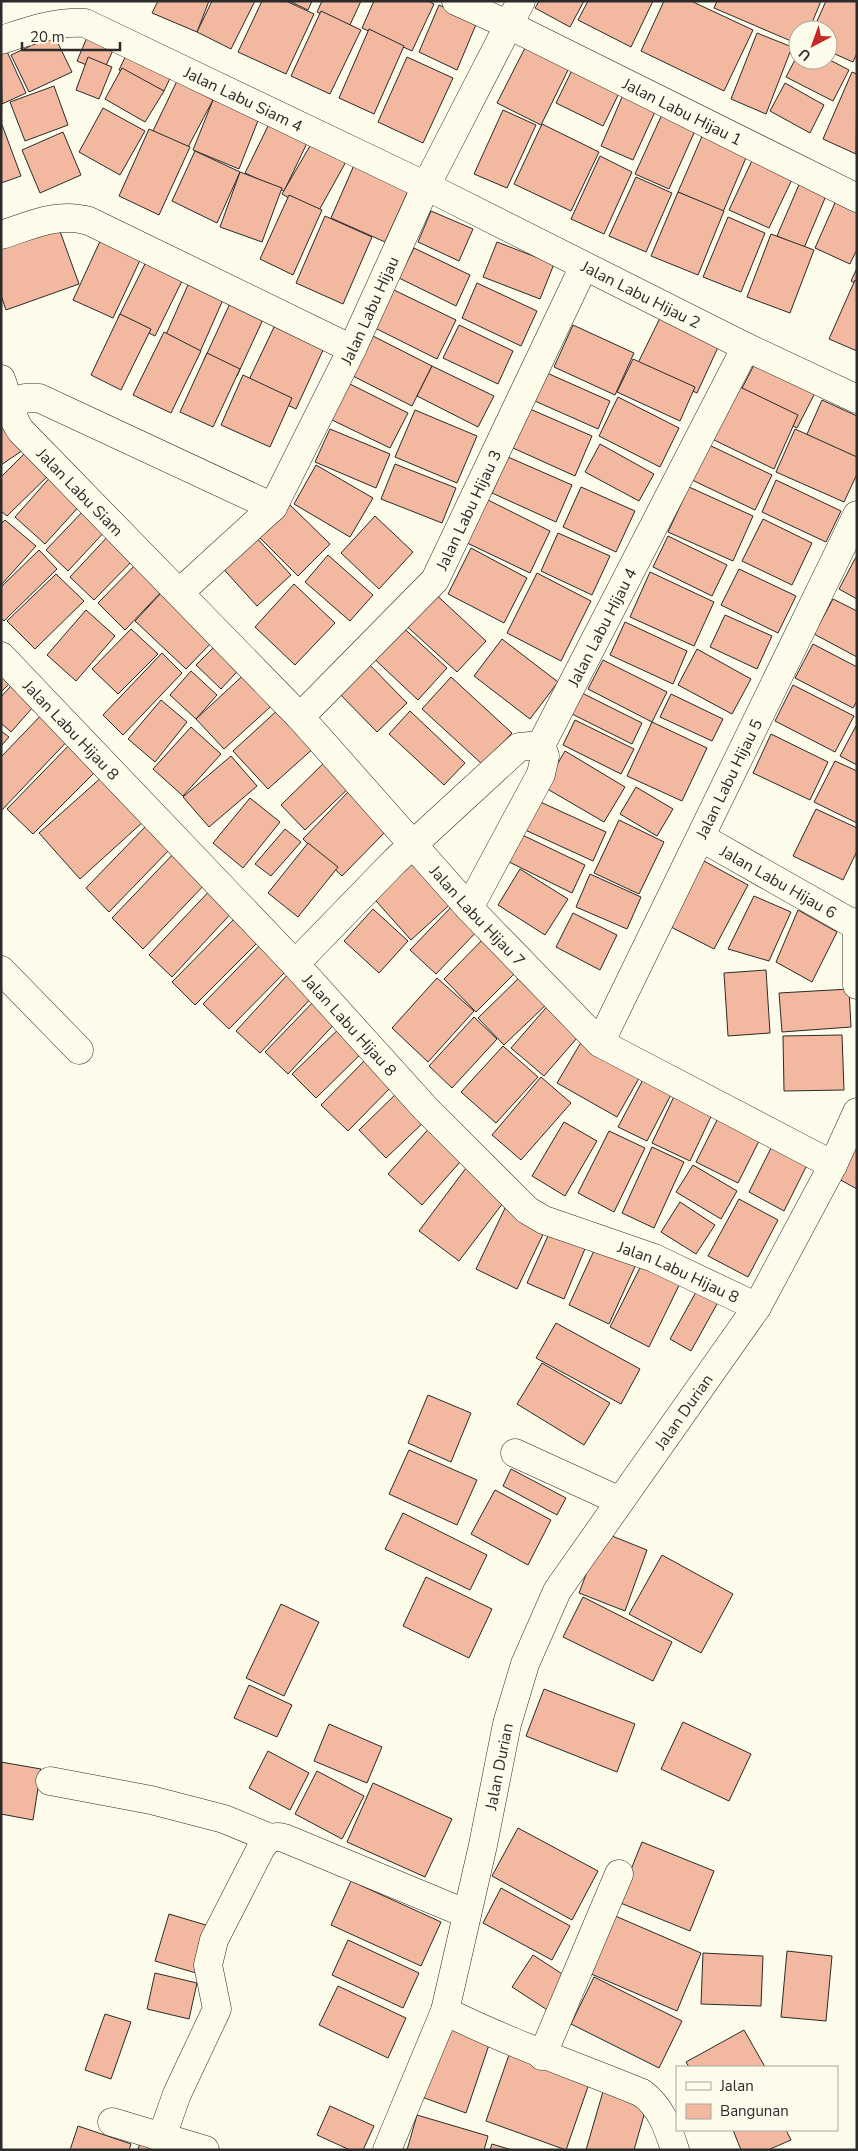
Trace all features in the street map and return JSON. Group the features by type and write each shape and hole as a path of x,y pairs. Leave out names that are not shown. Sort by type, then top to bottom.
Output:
{"street":[{"name":"Jalan Labu Hijau 1","path":"456,1 509,25 857,198"},
{"name":"Jalan Labu Hijau","path":"180,592 273,508 352,350 426,186 521,1"},
{"name":"Jalan Labu Siam 4","path":"1,40 48,25 68,22 85,23 426,186"},
{"name":"Jalan Labu Hijau 2","path":"426,186 746,347 857,399"},
{"path":"1,235 59,217 72,216 89,221 352,350"},
{"name":"Jalan Labu Hijau 3","path":"300,717 435,580 584,266"},
{"name":"Jalan Labu Hijau 4","path":"469,908 541,774 545,756 541,745 746,347"},
{"name":"Jalan Labu Siam","path":"1,379 12,407 13,420 21,431 180,592"},
{"path":"12,407 24,398 39,398 273,508"},
{"name":"Jalan Labu Hijau 5","path":"600,1043 702,838 857,515"},
{"name":"Jalan Labu Hijau 7","path":"180,592 300,717 469,908 600,1043 833,1165"},
{"name":"Jalan Labu Hijau 8","path":"1,656 295,964 426,1109 526,1210 544,1220 654,1258 757,1307"},
{"path":"295,964 395,861 414,846 519,747 541,745"},
{"name":"Jalan Labu Hijau 6","path":"702,838 856,923"},
{"path":"856,923 857,985"},
{"path":"1,970 80,1050"},
{"name":"Jalan Durian","path":"387,2150 445,2011 507,1724 525,1664 557,1591 757,1307 833,1165 857,1112"},
{"path":"515,1453 620,1501"},
{"path":"50,1781 169,1805 224,1819 270,1838"},
{"path":"161,2138 180,2087 216,2009 208,1965 214,1940 261,1848 270,1838 276,1836 284,1838 467,1914"},
{"path":"542,2056 619,1874"},
{"path":"445,2011 542,2056 589,2072 650,2099 661,2113 675,2150"},
{"path":"112,2122 204,2150"}],"building":[{"path":"158,1 209,1 197,32 152,13"},
{"path":"212,1 255,1 231,49 197,32"},
{"path":"262,1 286,1 314,14 286,74 238,52"},
{"path":"289,1 312,1 308,10"},
{"path":"322,1 361,1 349,27 317,12"},
{"path":"374,1 428,1 434,4 412,51 362,28"},
{"path":"539,1 584,1 570,27 535,8"},
{"path":"588,1 653,1 631,47 578,20"},
{"path":"664,1 691,1 753,30 724,91 641,51"},
{"path":"717,1 821,1 813,20 788,20 788,40 714,8"},
{"path":"826,1 857,1 857,53 853,62 838,55 838,20 817,20"},
{"path":"439,5 477,22 457,70 419,52"},
{"path":"321,11 361,30 330,94 291,76"},
{"path":"369,29 404,46 374,114 339,98"},
{"path":"757,33 788,45 788,57 766,114 731,99"},
{"path":"54,35 72,72 29,92 11,55"},
{"path":"88,35 115,46 103,72 77,61"},
{"path":"528,42 571,64 541,125 497,103"},
{"path":"4,45 26,93 2,104 1,46"},
{"path":"128,51 173,72 164,91 119,70"},
{"path":"88,57 112,67 99,99 76,90"},
{"path":"407,57 453,78 423,143 378,122"},
{"path":"576,62 623,85 603,126 556,103"},
{"path":"838,64 849,70 833,101 786,77 790,70 838,70"},
{"path":"122,68 164,91 145,122 105,99"},
{"path":"852,72 857,74 856,154 823,139"},
{"path":"177,81 213,100 187,149 152,133"},
{"path":"785,83 824,105 810,133 770,111"},
{"path":"54,86 68,125 25,141 10,102"},
{"path":"626,88 659,103 633,160 601,146"},
{"path":"213,100 259,118 239,169 193,150"},
{"path":"103,108 145,131 120,175 79,152"},
{"path":"665,108 698,124 669,189 635,174"},
{"path":"503,110 536,125 507,188 474,174"},
{"path":"271,120 309,139 284,191 245,173"},
{"path":"1,122 21,176 1,183"},
{"path":"542,124 599,152 571,211 514,184"},
{"path":"149,129 190,147 159,215 119,196"},
{"path":"63,132 81,175 40,193 22,150"},
{"path":"703,134 748,153 723,212 678,192"},
{"path":"314,139 348,158 317,214 282,194"},
{"path":"195,151 240,172 217,223 172,201"},
{"path":"756,152 796,171 769,228 729,210"},
{"path":"600,156 632,172 604,234 571,219"},
{"path":"355,163 410,187 385,242 331,218"},
{"path":"240,172 282,188 262,242 220,227"},
{"path":"636,177 672,193 646,252 609,236"},
{"path":"801,180 828,191 804,248 777,236"},
{"path":"678,192 724,211 698,275 651,256"},
{"path":"289,195 322,210 293,275 260,259"},
{"path":"838,196 857,205 857,249 850,264 815,248"},
{"path":"431,211 473,229 459,261 418,242"},
{"path":"325,216 372,237 343,304 296,283"},
{"path":"728,217 765,233 741,292 703,277"},
{"path":"57,223 79,284 6,310 1,295 1,241"},
{"path":"771,234 814,250 790,313 747,297"},
{"path":"102,237 142,256 113,318 73,300"},
{"path":"497,242 554,264 540,299 483,277"},
{"path":"414,248 470,275 456,306 399,278"},
{"path":"148,258 185,275 155,336 118,318"},
{"path":"857,268 857,284 851,281"},
{"path":"191,278 226,293 196,361 161,346"},
{"path":"855,280 857,281 857,351 829,339"},
{"path":"477,283 537,311 521,346 462,318"},
{"path":"394,290 456,320 437,359 375,328"},
{"path":"232,299 265,315 237,376 204,360"},
{"path":"120,314 151,329 121,390 91,375"},
{"path":"661,316 720,343 697,393 637,365"},
{"path":"275,325 324,348 296,409 246,386"},
{"path":"459,325 513,351 498,384 443,358"},
{"path":"573,325 634,353 615,395 554,367"},
{"path":"164,332 201,351 171,413 133,395"},
{"path":"369,334 432,366 412,406 349,374"},
{"path":"207,353 240,369 213,427 180,412"},
{"path":"633,359 695,387 680,421 617,392"},
{"path":"756,361 816,391 797,428 737,398"},
{"path":"432,366 494,396 478,427 417,396"},
{"path":"547,373 610,401 598,429 535,401"},
{"path":"243,375 292,398 270,447 221,425"},
{"path":"348,383 408,413 390,448 330,419"},
{"path":"736,385 798,415 774,469 710,438"},
{"path":"618,397 679,428 660,467 599,436"},
{"path":"822,400 857,416 857,476 800,450"},
{"path":"530,409 592,436 575,476 513,448"},
{"path":"415,410 477,436 457,483 395,457"},
{"path":"1,420 26,448 1,465"},
{"path":"330,429 390,454 376,488 315,462"},
{"path":"795,429 857,457 857,474 844,502 776,472"},
{"path":"600,444 654,474 639,501 585,472"},
{"path":"707,444 772,475 755,510 690,479"},
{"path":"31,447 54,470 7,516 1,511 1,477"},
{"path":"508,457 572,485 556,522 492,493"},
{"path":"395,464 456,488 442,523 381,499"},
{"path":"316,465 373,498 350,537 294,504"},
{"path":"53,474 83,502 45,544 15,517"},
{"path":"776,480 841,511 826,542 762,512"},
{"path":"581,487 635,511 616,552 563,527"},
{"path":"689,487 753,516 733,561 668,532"},
{"path":"486,499 550,531 530,573 465,542"},
{"path":"288,503 330,544 298,576 256,534"},
{"path":"86,508 108,528 68,571 46,550"},
{"path":"375,516 413,552 379,589 341,553"},
{"path":"763,519 812,543 792,585 742,561"},
{"path":"5,520 36,546 1,585 1,524"},
{"path":"111,533 136,557 94,600 70,577"},
{"path":"252,533 291,575 257,606 218,563"},
{"path":"558,533 610,556 592,595 541,571"},
{"path":"668,536 727,565 712,596 653,567"},
{"path":"471,548 527,578 504,623 448,594"},
{"path":"39,550 57,569 4,621 1,618 1,587"},
{"path":"328,555 373,595 350,621 305,582"},
{"path":"857,557 857,599 839,589"},
{"path":"140,560 167,586 125,630 98,603"},
{"path":"739,569 796,596 778,633 721,605"},
{"path":"650,572 714,602 694,646 630,617"},
{"path":"537,573 591,601 561,661 507,633"},
{"path":"56,574 84,601 35,649 7,621"},
{"path":"294,584 335,623 295,665 255,627"},
{"path":"430,589 486,641 457,672 401,621"},
{"path":"162,592 213,641 186,669 135,621"},
{"path":"833,599 857,611 857,657 814,634"},
{"path":"86,610 115,636 76,681 47,655"},
{"path":"725,615 772,636 757,669 710,647"},
{"path":"396,621 447,668 418,700 367,652"},
{"path":"625,622 687,651 673,684 610,655"},
{"path":"131,629 158,654 118,694 92,669"},
{"path":"502,639 558,682 530,719 474,676"},
{"path":"221,640 245,663 221,689 196,665"},
{"path":"813,644 857,667 857,701 853,708 795,678"},
{"path":"697,649 751,679 732,714 678,685"},
{"path":"162,653 182,673 123,735 103,715"},
{"path":"363,658 407,703 377,732 333,687"},
{"path":"1,660 17,676 1,692"},
{"path":"603,660 667,692 652,722 588,689"},
{"path":"250,669 279,699 224,749 196,719"},
{"path":"191,671 217,695 196,719 170,695"},
{"path":"451,677 512,733 483,765 422,709"},
{"path":"18,678 41,698 11,732 1,723 1,697"},
{"path":"793,685 854,716 835,752 775,721"},
{"path":"582,693 642,723 632,744 572,714"},
{"path":"671,694 723,719 712,741 660,717"},
{"path":"161,700 187,722 155,762 128,739"},
{"path":"281,707 316,746 268,789 233,751"},
{"path":"47,709 74,734 1,811 1,757"},
{"path":"410,711 465,763 444,785 389,734"},
{"path":"575,720 634,749 621,774 563,745"},
{"path":"652,722 707,748 682,801 627,776"},
{"path":"857,724 857,765 840,756"},
{"path":"191,727 221,754 183,796 153,769"},
{"path":"1,731 9,737 1,746"},
{"path":"771,734 828,762 810,800 753,773"},
{"path":"75,739 102,765 33,834 7,809"},
{"path":"565,751 625,787 604,822 544,787"},
{"path":"231,756 257,786 209,827 183,797"},
{"path":"330,757 355,782 305,830 281,805"},
{"path":"835,761 857,771 857,823 814,802"},
{"path":"103,776 144,821 80,879 39,833"},
{"path":"636,787 673,809 657,836 620,814"},
{"path":"348,792 387,830 342,876 303,839"},
{"path":"250,798 280,822 243,868 213,843"},
{"path":"536,800 606,832 593,861 523,829"},
{"path":"816,809 857,828 857,851 843,880 793,856"},
{"path":"619,820 664,842 639,894 594,873"},
{"path":"147,825 171,848 109,912 86,888"},
{"path":"285,829 301,842 271,876 255,864"},
{"path":"514,831 585,865 572,893 501,858"},
{"path":"308,843 338,867 298,917 268,893"},
{"path":"177,850 209,880 143,949 112,918"},
{"path":"414,851 457,898 411,940 368,892"},
{"path":"704,861 748,885 714,949 669,926"},
{"path":"520,869 568,899 545,935 498,905"},
{"path":"590,874 641,897 627,929 576,907"},
{"path":"215,885 237,907 172,977 149,955"},
{"path":"754,896 791,912 769,961 728,949"},
{"path":"456,902 482,926 436,974 410,950"},
{"path":"373,909 408,941 379,973 344,941"},
{"path":"798,910 837,932 812,982 776,962"},
{"path":"241,912 265,935 195,1005 172,982"},
{"path":"573,913 617,935 600,970 556,947"},
{"path":"490,932 523,965 476,1012 444,979"},
{"path":"265,940 291,966 229,1029 203,1004"},
{"path":"766,970 770,1033 728,1036 724,973"},
{"path":"290,972 315,994 260,1053 236,1031"},
{"path":"523,974 550,1001 504,1045 478,1018"},
{"path":"437,978 474,1011 428,1062 392,1028"},
{"path":"849,989 851,1027 782,1032 779,993"},
{"path":"317,998 339,1019 288,1074 265,1052"},
{"path":"551,1002 584,1030 544,1076 511,1048"},
{"path":"474,1017 497,1039 452,1088 429,1066"},
{"path":"344,1024 367,1048 316,1098 292,1074"},
{"path":"842,1035 844,1090 784,1091 783,1036"},
{"path":"583,1039 642,1073 617,1117 557,1083"},
{"path":"503,1046 538,1077 496,1123 461,1092"},
{"path":"368,1057 395,1083 348,1131 321,1105"},
{"path":"646,1074 674,1089 647,1141 618,1127"},
{"path":"541,1077 571,1103 521,1160 492,1135"},
{"path":"678,1088 716,1106 690,1161 652,1143"},
{"path":"398,1092 425,1121 386,1158 359,1130"},
{"path":"722,1110 764,1131 738,1183 696,1162"},
{"path":"564,1122 597,1141 565,1196 532,1176"},
{"path":"434,1123 468,1153 422,1205 388,1174"},
{"path":"609,1131 645,1148 614,1212 578,1193"},
{"path":"776,1138 811,1157 784,1211 749,1192"},
{"path":"857,1145 857,1189 837,1178"},
{"path":"652,1147 684,1162 654,1228 622,1213"},
{"path":"469,1164 509,1195 459,1261 419,1231"},
{"path":"693,1165 737,1191 721,1219 676,1192"},
{"path":"739,1199 778,1220 748,1277 708,1256"},
{"path":"680,1202 715,1225 696,1254 661,1232"},
{"path":"506,1206 547,1226 517,1289 476,1269"},
{"path":"551,1229 587,1244 564,1299 527,1283"},
{"path":"598,1242 638,1260 609,1324 569,1305"},
{"path":"646,1256 684,1275 649,1347 610,1327"},
{"path":"701,1283 722,1295 691,1351 670,1339"},
{"path":"556,1323 640,1369 621,1404 536,1358"},
{"path":"542,1363 610,1403 584,1445 517,1404"},
{"path":"428,1395 471,1413 451,1462 408,1443"},
{"path":"409,1450 477,1480 457,1525 389,1494"},
{"path":"511,1469 566,1498 557,1515 503,1486"},
{"path":"495,1490 551,1520 528,1565 471,1534"},
{"path":"403,1513 487,1555 470,1590 385,1549"},
{"path":"602,1532 647,1550 625,1611 579,1593"},
{"path":"662,1555 733,1594 701,1653 629,1614"},
{"path":"426,1577 492,1609 469,1658 403,1626"},
{"path":"583,1597 672,1642 653,1681 563,1637"},
{"path":"281,1604 319,1622 284,1696 246,1678"},
{"path":"249,1685 292,1705 277,1737 234,1718"},
{"path":"544,1689 635,1724 617,1772 526,1736"},
{"path":"683,1722 751,1754 729,1801 661,1769"},
{"path":"329,1724 382,1747 367,1783 314,1761"},
{"path":"268,1751 309,1773 290,1810 249,1788"},
{"path":"1,1762 41,1769 33,1820 1,1814"},
{"path":"317,1771 364,1796 342,1839 295,1814"},
{"path":"373,1783 452,1819 425,1877 347,1842"},
{"path":"518,1828 598,1871 572,1920 492,1876"},
{"path":"642,1842 714,1871 690,1931 618,1902"},
{"path":"351,1881 441,1922 421,1966 331,1925"},
{"path":"501,1888 570,1926 552,1960 483,1923"},
{"path":"606,1912 701,1953 677,2011 582,1970"},
{"path":"169,1914 209,1926 196,1973 155,1961"},
{"path":"348,1940 419,1973 403,2008 332,1975"},
{"path":"787,1951 832,1956 826,2021 781,2017"},
{"path":"703,1953 763,1956 761,2006 701,2004"},
{"path":"533,1955 573,1981 552,2013 512,1987"},
{"path":"155,1973 197,1983 189,2019 147,2009"},
{"path":"594,1977 682,2021 659,2068 571,2024"},
{"path":"338,1986 406,2018 388,2058 319,2025"},
{"path":"105,2014 131,2022 111,2079 85,2070"},
{"path":"445,2022 491,2039 466,2113 419,2096"},
{"path":"744,2030 764,2066 688,2066 686,2062"},
{"path":"511,2049 591,2078 566,2150 486,2121"},
{"path":"604,2088 648,2101 634,2150 586,2150"},
{"path":"330,2106 374,2126 363,2150 350,2150 317,2135"},
{"path":"417,2115 488,2136 484,2150 407,2150"},
{"path":"78,2126 131,2144 129,2150 70,2150"},
{"path":"733,2131 786,2131 791,2140 768,2150 741,2150"},
{"path":"141,2139 172,2150 138,2150"},
{"path":"492,2144 512,2150 490,2150"}]}
